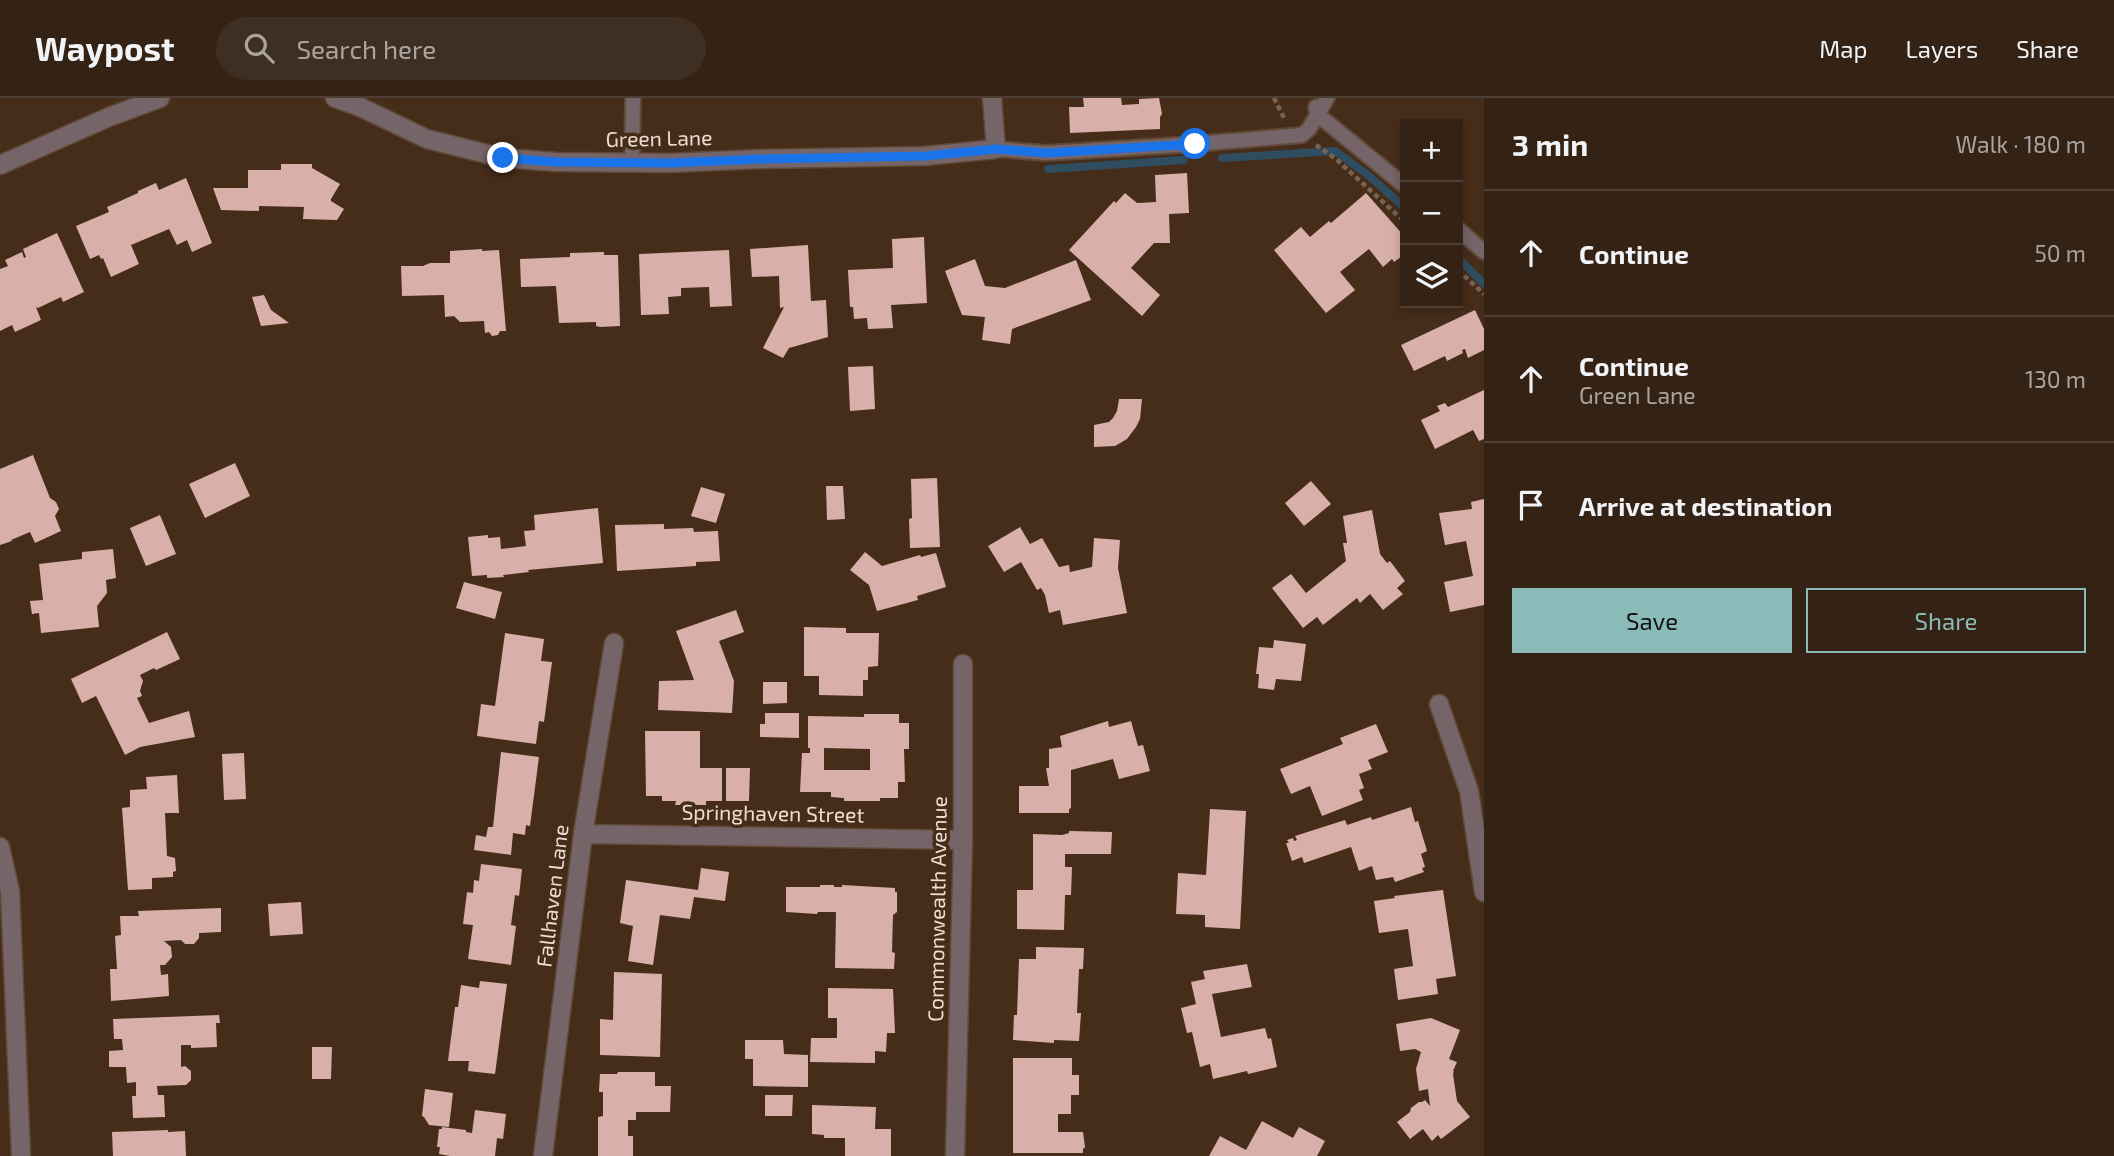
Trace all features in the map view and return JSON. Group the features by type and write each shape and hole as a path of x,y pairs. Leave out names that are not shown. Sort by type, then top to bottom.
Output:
{"street":[{"path":"0,165 109,117 160,98"},
{"name":"Green Lane","path":"335,98 427,139 503,158 557,162 670,163 925,156 996,149"},
{"path":"992,98 996,149"},
{"name":"Fallhaven Lane","path":"543,1156 583,834 614,643"},
{"name":"Commonwealth Avenue","path":"955,1156 963,840 963,664"},
{"path":"1439,705 1469,791 1484,892"},
{"name":"Springhaven Street","path":"583,834 963,840"},
{"path":"0,848 10,891 21,1156"}],"lane":[{"path":"632,163 633,98"},
{"path":"1315,98 1317,114 1400,182"},
{"path":"996,149 1046,153 1302,135 1309,129 1327,98"},
{"path":"1463,233 1484,252"}],"path":[{"path":"1309,141 1336,159 1400,217"},
{"path":"1463,275 1484,294"}],"building":[{"path":"1083,98 1121,98 1122,105 1139,104 1139,99 1159,98 1162,114 1160,129 1070,133 1069,107 1084,107"},
{"path":"281,164 312,164 312,168 340,184 331,199 344,209 337,220 303,219 304,207 259,206 259,211 221,210 213,188 248,188 248,170 281,170"},
{"path":"1187,173 1189,213 1169,214 1170,243 1154,243 1131,268 1160,295 1142,316 1069,250 1114,201 1116,203 1125,193 1137,203 1156,202 1155,175"},
{"path":"186,178 212,243 192,252 187,240 177,245 169,229 131,245 139,264 111,277 103,258 99,255 90,259 76,226 109,212 107,207 156,183 159,190"},
{"path":"1366,193 1400,231 1400,258 1394,262 1392,259 1383,267 1369,249 1340,272 1355,290 1326,313 1274,250 1301,227 1310,237 1329,221 1331,223"},
{"path":"57,233 84,292 63,302 61,297 36,307 41,320 15,332 12,325 0,331 0,269 8,266 5,260 22,252 24,258 26,257 23,249"},
{"path":"924,237 927,303 891,305 893,328 868,329 867,318 854,319 853,307 850,307 848,270 893,268 892,239"},
{"path":"808,245 811,301 826,300 828,337 789,348 783,358 763,348 784,307 780,308 779,276 752,277 750,249"},
{"path":"499,250 506,331 492,336 489,332 485,333 484,321 460,322 454,316 445,317 444,295 402,296 401,266 450,263 450,251"},
{"path":"729,250 732,306 710,307 709,287 681,288 681,296 668,297 669,314 641,315 639,254"},
{"path":"604,252 604,255 618,255 620,326 600,327 596,326 596,322 559,323 556,286 521,287 520,259 570,257 570,253"},
{"path":"975,259 985,286 1005,288 1076,260 1091,300 1012,329 1010,344 982,340 985,317 962,315 945,271"},
{"path":"264,295 271,310 289,323 261,326 252,297"},
{"path":"1475,310 1484,329 1484,350 1468,358 1465,349 1462,350 1463,353 1447,361 1445,356 1414,371 1401,345"},
{"path":"873,366 875,409 850,411 848,367"},
{"path":"1484,390 1484,439 1479,441 1473,430 1435,449 1421,420 1440,411 1437,406 1445,403 1448,407"},
{"path":"1119,399 1142,399 1140,419 1136,427 1127,439 1115,446 1094,447 1094,425 1109,422 1113,418"},
{"path":"33,455 50,498 56,502 59,509 55,516 61,531 35,543 30,532 0,545 0,469"},
{"path":"235,463 250,496 205,518 189,484"},
{"path":"937,478 940,547 910,548 911,479"},
{"path":"1311,481 1331,504 1304,526 1285,503"},
{"path":"826,486 843,486 845,519 827,520"},
{"path":"701,487 725,494 716,523 691,516"},
{"path":"1484,499 1484,605 1450,612 1444,582 1473,576 1466,541 1445,545 1439,513 1472,509 1471,502"},
{"path":"598,508 603,563 528,570 529,572 503,575 504,577 472,576 468,537 500,537 501,549 526,546 524,531 535,530 534,515"},
{"path":"1372,510 1380,554 1387,563 1390,561 1405,581 1397,588 1403,594 1383,610 1370,594 1360,603 1357,598 1323,625 1317,617 1303,628 1272,588 1291,574 1306,593 1346,561 1343,543 1347,543 1343,516"},
{"path":"160,515 176,554 146,566 130,528"},
{"path":"664,524 664,529 718,531 720,561 696,562 696,566 617,571 615,525"},
{"path":"1020,527 1030,544 1042,538 1059,567 1069,565 1070,572 1092,567 1094,538 1120,540 1118,568 1127,613 1063,625 1060,610 1049,613 1045,595 1041,588 1037,590 1021,562 1004,572 988,546"},
{"path":"113,549 116,578 106,580 107,593 97,606 99,627 41,633 39,613 32,614 30,601 43,600 39,564 82,559 82,552"},
{"path":"865,552 882,566 936,553 946,587 917,596 918,600 877,611 869,585 850,570"},
{"path":"464,582 502,592 495,619 456,608"},
{"path":"736,610 744,632 719,641 734,681 732,713 658,710 659,681 694,680 676,631"},
{"path":"804,627 846,628 846,633 879,633 878,666 868,667 868,680 863,680 863,696 819,695 819,676 804,676"},
{"path":"167,632 180,659 140,675 143,681 140,691 142,696 137,698 149,723 189,711 195,737 140,747 125,755 96,696 82,703 71,679"},
{"path":"505,633 544,639 541,661 552,662 544,722 539,721 536,744 477,736 481,704 495,706"},
{"path":"1274,640 1306,644 1301,681 1276,679 1274,690 1258,688 1259,674 1256,674 1259,647 1273,648"},
{"path":"763,682 787,682 787,703 763,704"},
{"path":"765,713 799,713 799,738 760,737 760,724 765,724"},
{"path":"864,714 899,714 899,723 909,723 909,749 904,749 905,782 898,782 898,798 844,801 844,798 831,797 831,792 800,792 802,753 810,753 808,716 864,717","holes":["824,748 870,749 870,770 824,770"]},
{"path":"1108,721 1109,727 1131,721 1138,746 1143,745 1150,771 1119,779 1113,759 1071,770 1069,813 1019,813 1019,786 1049,786 1046,768 1049,768 1049,749 1062,747 1060,736"},
{"path":"1376,724 1388,752 1368,760 1372,769 1359,774 1364,788 1359,790 1363,800 1322,816 1310,786 1291,794 1280,769 1343,744 1340,738"},
{"path":"645,731 700,731 700,768 722,768 722,801 706,801 706,805 675,805 676,801 662,801 662,796 646,796"},
{"path":"501,752 539,757 530,826 526,825 525,835 513,833 511,855 474,850 476,835 486,837 488,827 493,827"},
{"path":"244,753 246,799 224,800 222,754"},
{"path":"726,768 750,768 749,801 726,801"},
{"path":"177,775 179,813 165,813 167,856 175,858 176,871 173,872 173,877 152,878 152,889 128,890 122,808 130,807 130,790 147,789 146,777"},
{"path":"1411,807 1427,851 1421,854 1424,872 1395,882 1393,877 1376,880 1372,866 1359,871 1351,847 1304,863 1302,857 1292,861 1286,843 1293,838 1294,841 1297,840 1295,836 1345,820 1347,825"},
{"path":"1210,809 1246,811 1240,929 1205,927 1205,915 1176,914 1178,873 1206,875"},
{"path":"1069,831 1112,832 1111,854 1065,854 1065,867 1072,867 1071,895 1065,895 1064,930 1017,929 1017,890 1033,890 1033,834 1062,835"},
{"path":"481,864 522,869 519,896 515,895 511,925 516,926 511,965 468,959 473,925 463,924 467,892 473,893 474,880 479,881"},
{"path":"701,868 729,872 725,901 694,897 690,919 660,915 653,965 628,961 633,926 620,923 626,880 698,890"},
{"path":"820,885 895,888 897,912 893,915 894,969 835,968 836,912 786,912 786,887"},
{"path":"1443,890 1456,976 1436,979 1438,994 1398,1000 1394,969 1413,966 1408,929 1379,933 1374,901"},
{"path":"301,902 303,934 270,936 268,904"},
{"path":"221,908 221,932 199,933 194,944 185,944 181,940 164,941 171,947 172,957 165,965 160,965 161,975 168,974 169,996 111,1001 110,969 117,969 115,936 121,935 120,916 139,916 138,911"},
{"path":"1036,947 1084,948 1083,969 1079,969 1079,1041 1054,1040 1054,1043 1013,1040 1014,1015 1017,1015 1019,959 1036,959"},
{"path":"1247,964 1252,987 1212,994 1221,1037 1265,1028 1268,1039 1271,1038 1277,1067 1213,1079 1210,1064 1200,1067 1192,1032 1187,1033 1181,1008 1196,1004 1191,982 1205,979 1203,971"},
{"path":"614,972 662,974 660,1057 600,1055 600,1019 613,1020"},
{"path":"480,981 507,984 495,1074 468,1071 469,1061 448,1061 455,1007 458,1007 461,985 479,988"},
{"path":"828,988 893,989 895,1033 887,1033 886,1052 875,1051 875,1063 810,1062 811,1038 837,1038 837,1018 828,1018"},
{"path":"219,1015 220,1023 216,1023 217,1047 191,1048 191,1045 181,1045 181,1067 185,1066 191,1071 191,1080 186,1085 157,1086 158,1095 164,1095 165,1117 133,1118 132,1096 136,1096 136,1082 127,1083 126,1067 109,1067 109,1051 123,1050 122,1039 114,1039 113,1019"},
{"path":"1431,1018 1460,1030 1449,1059 1457,1062 1453,1074 1457,1101 1470,1117 1441,1139 1438,1135 1432,1141 1423,1129 1410,1139 1397,1122 1419,1102 1425,1100 1430,1106 1428,1089 1419,1091 1416,1069 1421,1052 1415,1049 1400,1051 1396,1024"},
{"path":"745,1040 783,1040 784,1054 808,1055 808,1087 753,1086 753,1059 745,1059"},
{"path":"312,1047 332,1047 331,1079 312,1079"},
{"path":"1013,1058 1072,1058 1072,1075 1079,1075 1079,1095 1071,1095 1071,1114 1058,1114 1058,1132 1083,1132 1083,1153 1013,1153"},
{"path":"655,1072 655,1086 671,1086 670,1112 636,1112 636,1120 628,1120 628,1136 633,1136 633,1156 598,1156 598,1117 603,1116 603,1092 599,1092 600,1074"},
{"path":"425,1089 453,1093 449,1127 429,1125 422,1116"},
{"path":"765,1095 793,1095 792,1116 765,1116"},
{"path":"812,1105 876,1107 875,1129 891,1129 891,1156 845,1156 845,1138 824,1138 824,1135 812,1134"},
{"path":"475,1110 506,1114 503,1139 497,1138 495,1156 439,1154 439,1129 442,1127 472,1133"},
{"path":"1262,1121 1293,1138 1299,1127 1325,1141 1317,1156 1209,1156 1220,1136 1246,1150"},
{"path":"185,1131 186,1156 113,1156 112,1132"}],"waterway":[{"path":"1222,158 1335,151 1400,204"},
{"path":"1048,169 1184,160"},
{"path":"1463,263 1484,284"}],"route":[{"path":"503,158 557,162 670,163 925,156 996,149 1046,153 1195,144"}]}
